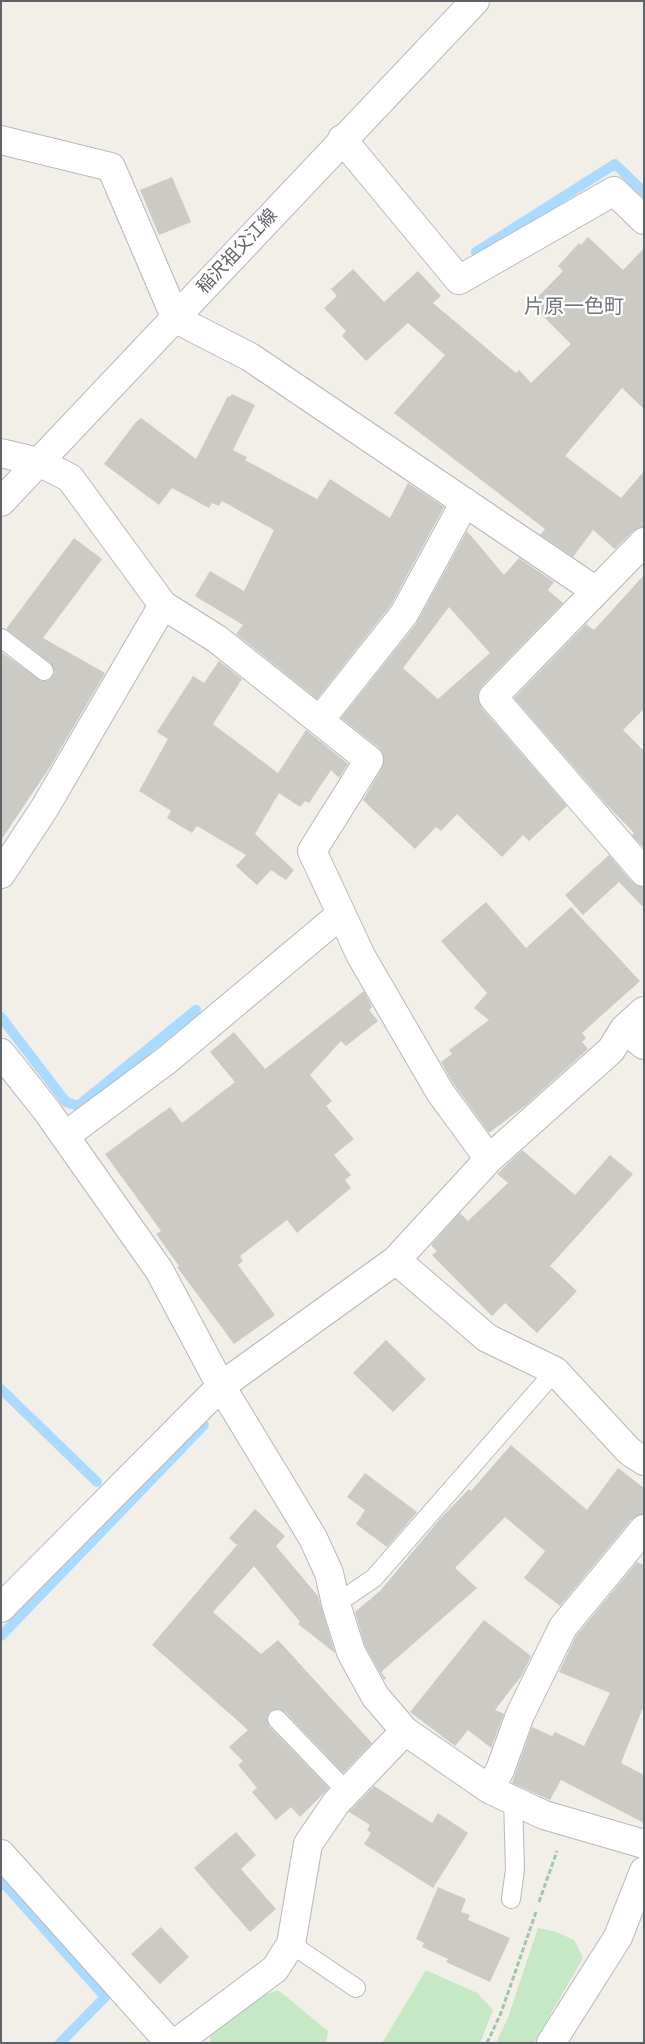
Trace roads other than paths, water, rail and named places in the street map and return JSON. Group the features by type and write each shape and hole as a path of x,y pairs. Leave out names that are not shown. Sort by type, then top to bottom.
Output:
{"street":[{"name":"稲沢祖父江線","path":"1,502 176,319 342,139 475,1"},
{"path":"342,139 459,280 614,191 644,220"},
{"path":"1,140 111,167 176,319 250,358 596,591"},
{"path":"1,453 39,462 70,478 164,605 217,638 369,760 312,851 340,915 361,956 440,1092 489,1159"},
{"path":"320,720 404,614 465,502"},
{"path":"644,542 493,697 644,872"},
{"path":"1,874 44,809 164,605"},
{"path":"65,1136 167,1060 340,915"},
{"path":"1,1608 220,1386 396,1260 489,1159 611,1050 634,1038 644,1011"},
{"path":"1,1053 65,1136 159,1270 220,1386 313,1538 329,1572 336,1604 351,1652 375,1696 405,1731 501,1794 567,1822 644,1844"},
{"path":"396,1260 487,1338 555,1371 629,1451 644,1462"},
{"path":"501,1794 500,1770 520,1715 563,1627 644,1529"},
{"path":"1,1854 178,2042 275,1969 291,1944 308,1844 336,1803 405,1731"},
{"path":"551,2043 618,1937 644,1871"}],"lane":[{"path":"1,638 44,671"},
{"path":"336,1604 374,1578 555,1371"},
{"path":"277,1719 347,1792"},
{"path":"501,1794 515,1869 510,1899"},
{"path":"291,1944 356,1988"}],"waterway":[{"path":"476,252 615,164 644,192"},
{"path":"1,1017 66,1102 78,1106 196,1010"},
{"path":"1,1389 97,1482"},
{"path":"1,1636 204,1425"},
{"path":"1,1880 105,1997 60,2043"}],"district":[{"name":"片原一色町","path":"574,308"}]}
